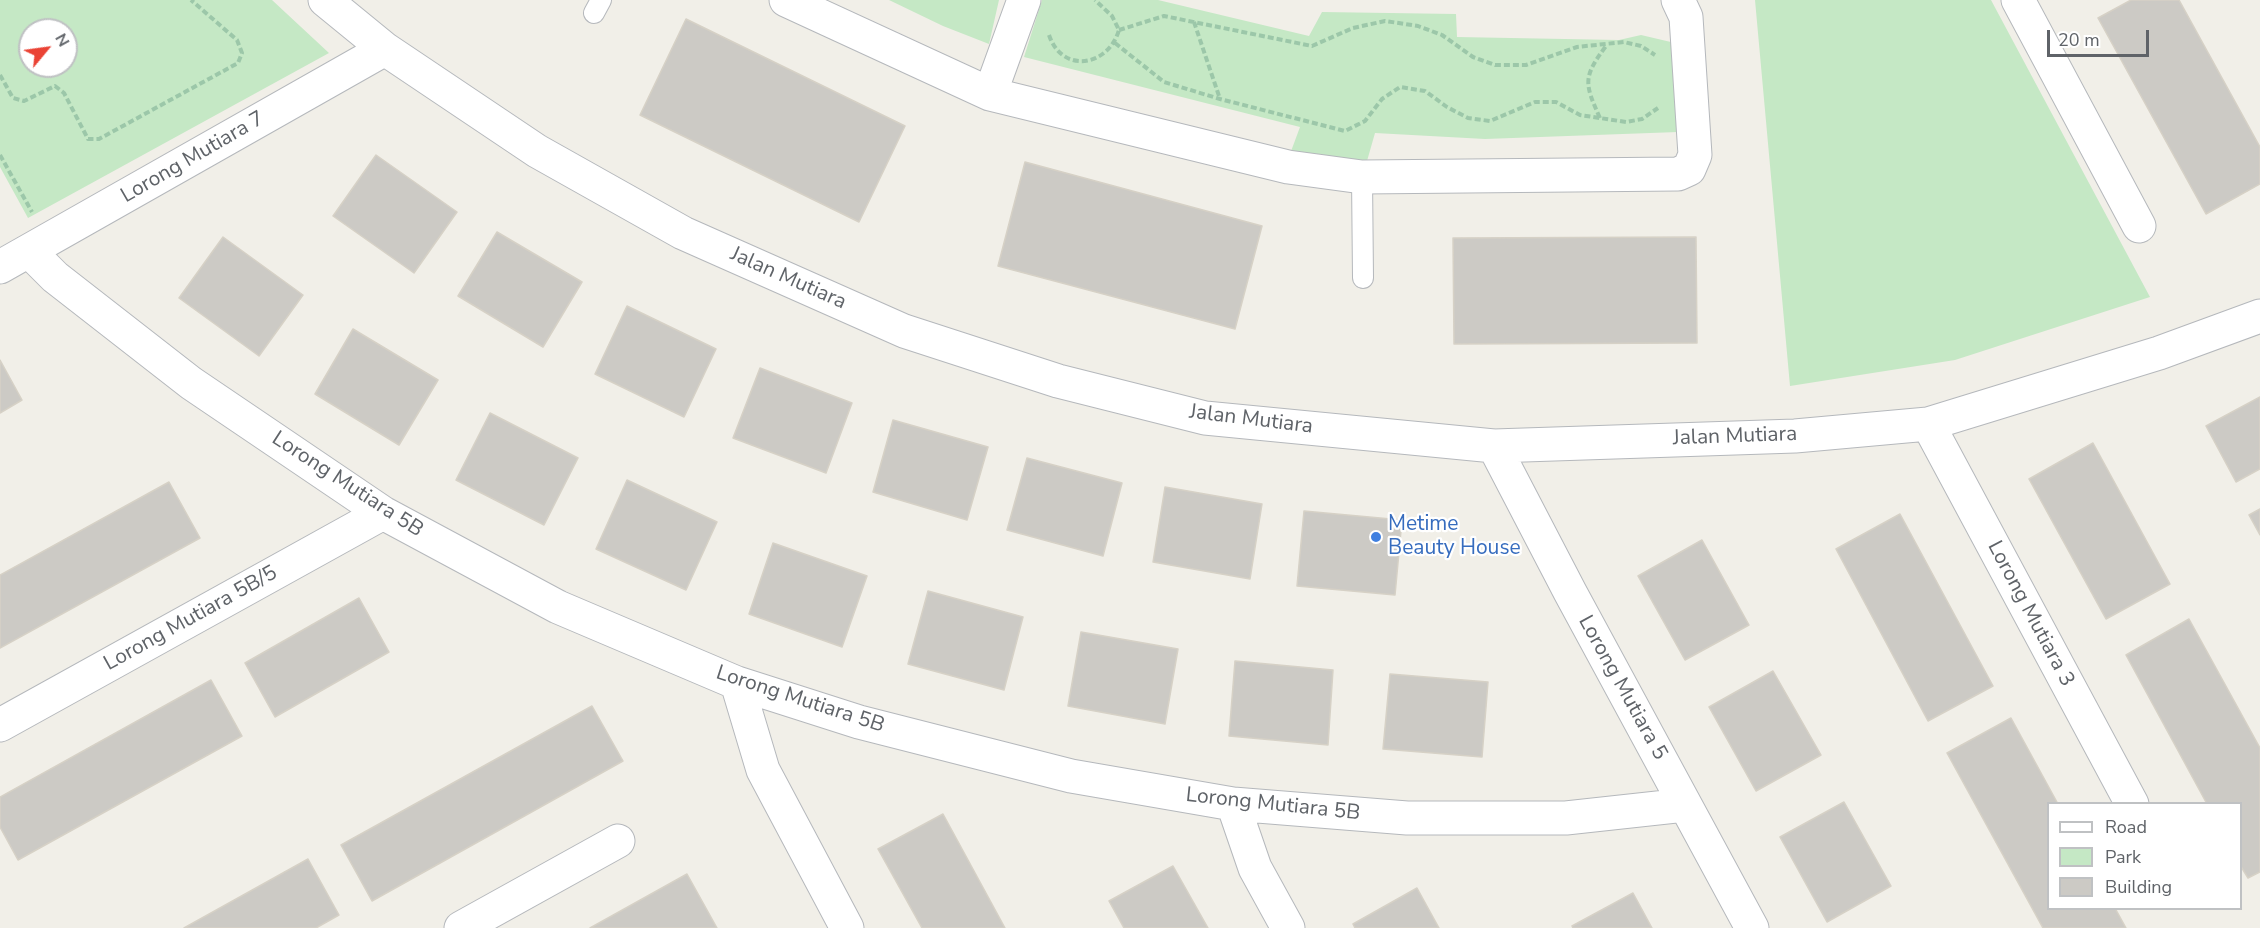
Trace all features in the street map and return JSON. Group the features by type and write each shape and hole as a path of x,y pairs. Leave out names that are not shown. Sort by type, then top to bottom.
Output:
{"street":[{"name":"Jalan Mutiara","path":"325,0 385,49 537,151 683,233 904,331 1058,381 1205,418 1494,446 1794,436 1928,424 2159,353 2260,316"},
{"path":"786,0 990,94 1288,167 1362,177 1678,174 1689,169 1695,155 1688,40 1686,17 1678,0"},
{"path":"990,94 1024,0"},
{"path":"2018,0 2139,226"},
{"name":"Lorong Mutiara 7","path":"0,267 385,49"},
{"name":"Lorong Mutiara 5B","path":"39,245 55,277 191,383 383,513 558,606 737,683 859,722 1060,773 1233,804 1407,818 1566,818 1685,805"},
{"name":"Lorong Mutiara 3","path":"1928,424 2131,802"},
{"name":"Lorong Mutiara 5","path":"1494,446 1569,592 1752,928"},
{"name":"Lorong Mutiara 5B/5","path":"0,724 383,513"},
{"path":"737,683 762,770 847,928"},
{"path":"1233,804 1255,868 1288,928"},
{"path":"461,928 618,841"}],"lane":[{"path":"1362,177 1363,278"}],"path":[{"path":"0,75 13,98 24,100 55,86 64,93 88,139 99,139 238,63 242,53 237,40 190,0"},
{"path":"1048,29 1055,49 1066,58 1080,62 1105,53 1115,43 1119,30 1112,16 1095,0"},
{"path":"1119,30 1164,16 1312,46 1353,28 1385,21 1418,26 1442,35 1473,57 1495,65 1526,65 1577,48 1624,42 1641,46 1655,55 1660,63"},
{"path":"1193,21 1220,99"},
{"path":"1115,43 1164,82 1220,99 1346,131 1365,121 1382,99 1400,87 1425,91 1447,107 1468,118 1490,121 1535,102 1556,102 1580,115 1626,122 1642,119 1656,110 1663,100"},
{"path":"1600,118 1587,83 1591,65 1606,45"},
{"path":"0,155 39,245"}],"green space":[{"path":"0,0 272,0 329,53 28,218 0,167"},
{"path":"889,0 999,0 989,44 943,26"},
{"path":"1042,0 1158,0 1309,36 1322,12 1456,14 1457,37 1619,40 1641,35 1675,43 1678,132 1485,139 1375,133 1367,161 1290,154 1300,127 1024,57"},
{"path":"1755,0 1991,0 2150,297 1955,360 1790,386"}],"building":[{"path":"2131,0 2179,0 2260,147 2260,184 2206,214 2098,18"},
{"path":"686,19 905,126 859,222 640,115"},
{"path":"376,155 457,212 414,273 333,216"},
{"path":"1025,162 1262,226 1235,329 998,266"},
{"path":"497,232 582,282 543,347 458,296"},
{"path":"223,237 303,295 259,356 179,298"},
{"path":"1696,237 1697,343 1454,344 1453,238"},
{"path":"627,306 716,349 684,417 595,374"},
{"path":"353,329 438,380 399,445 315,394"},
{"path":"0,360 22,400 0,413"},
{"path":"760,368 852,403 826,473 733,438"},
{"path":"2260,397 2260,469 2236,482 2206,426"},
{"path":"490,413 578,458 544,525 456,480"},
{"path":"893,420 988,447 967,520 873,492"},
{"path":"2093,443 2170,584 2106,619 2029,479"},
{"path":"1027,458 1122,483 1103,556 1007,530"},
{"path":"627,480 717,522 686,590 596,549"},
{"path":"169,482 200,538 0,648 0,575"},
{"path":"1165,487 1262,504 1250,579 1153,562"},
{"path":"2260,509 2260,535 2249,515"},
{"path":"1304,511 1402,520 1395,595 1297,586"},
{"path":"1900,514 1993,686 1928,721 1836,549"},
{"path":"1702,540 1749,625 1685,660 1638,576"},
{"path":"773,543 867,576 842,647 749,614"},
{"path":"928,591 1023,617 1004,690 908,664"},
{"path":"359,598 389,652 275,717 245,663"},
{"path":"2189,619 2260,748 2260,872 2248,878 2242,868 2242,802 2206,802 2126,655"},
{"path":"1081,632 1178,649 1165,724 1068,706"},
{"path":"1235,661 1333,670 1328,745 1229,736"},
{"path":"1773,671 1821,755 1756,791 1709,707"},
{"path":"1390,674 1488,682 1482,757 1383,749"},
{"path":"211,680 242,736 18,860 0,827 0,797"},
{"path":"592,706 623,761 372,901 341,845"},
{"path":"2011,718 2057,802 2047,802 2047,910 2116,910 2126,928 2043,928 1947,753"},
{"path":"1844,802 1891,886 1827,922 1780,837"},
{"path":"943,814 1005,928 922,928 878,849"},
{"path":"308,859 339,915 316,928 184,928"},
{"path":"1173,866 1208,928 1124,928 1109,901"},
{"path":"687,874 717,928 590,928"},
{"path":"1417,888 1439,928 1355,928 1353,924"},
{"path":"1633,893 1652,928 1573,928 1572,926"}],"place":[{"name":"Metime Beauty House","path":"1376,537"}]}
